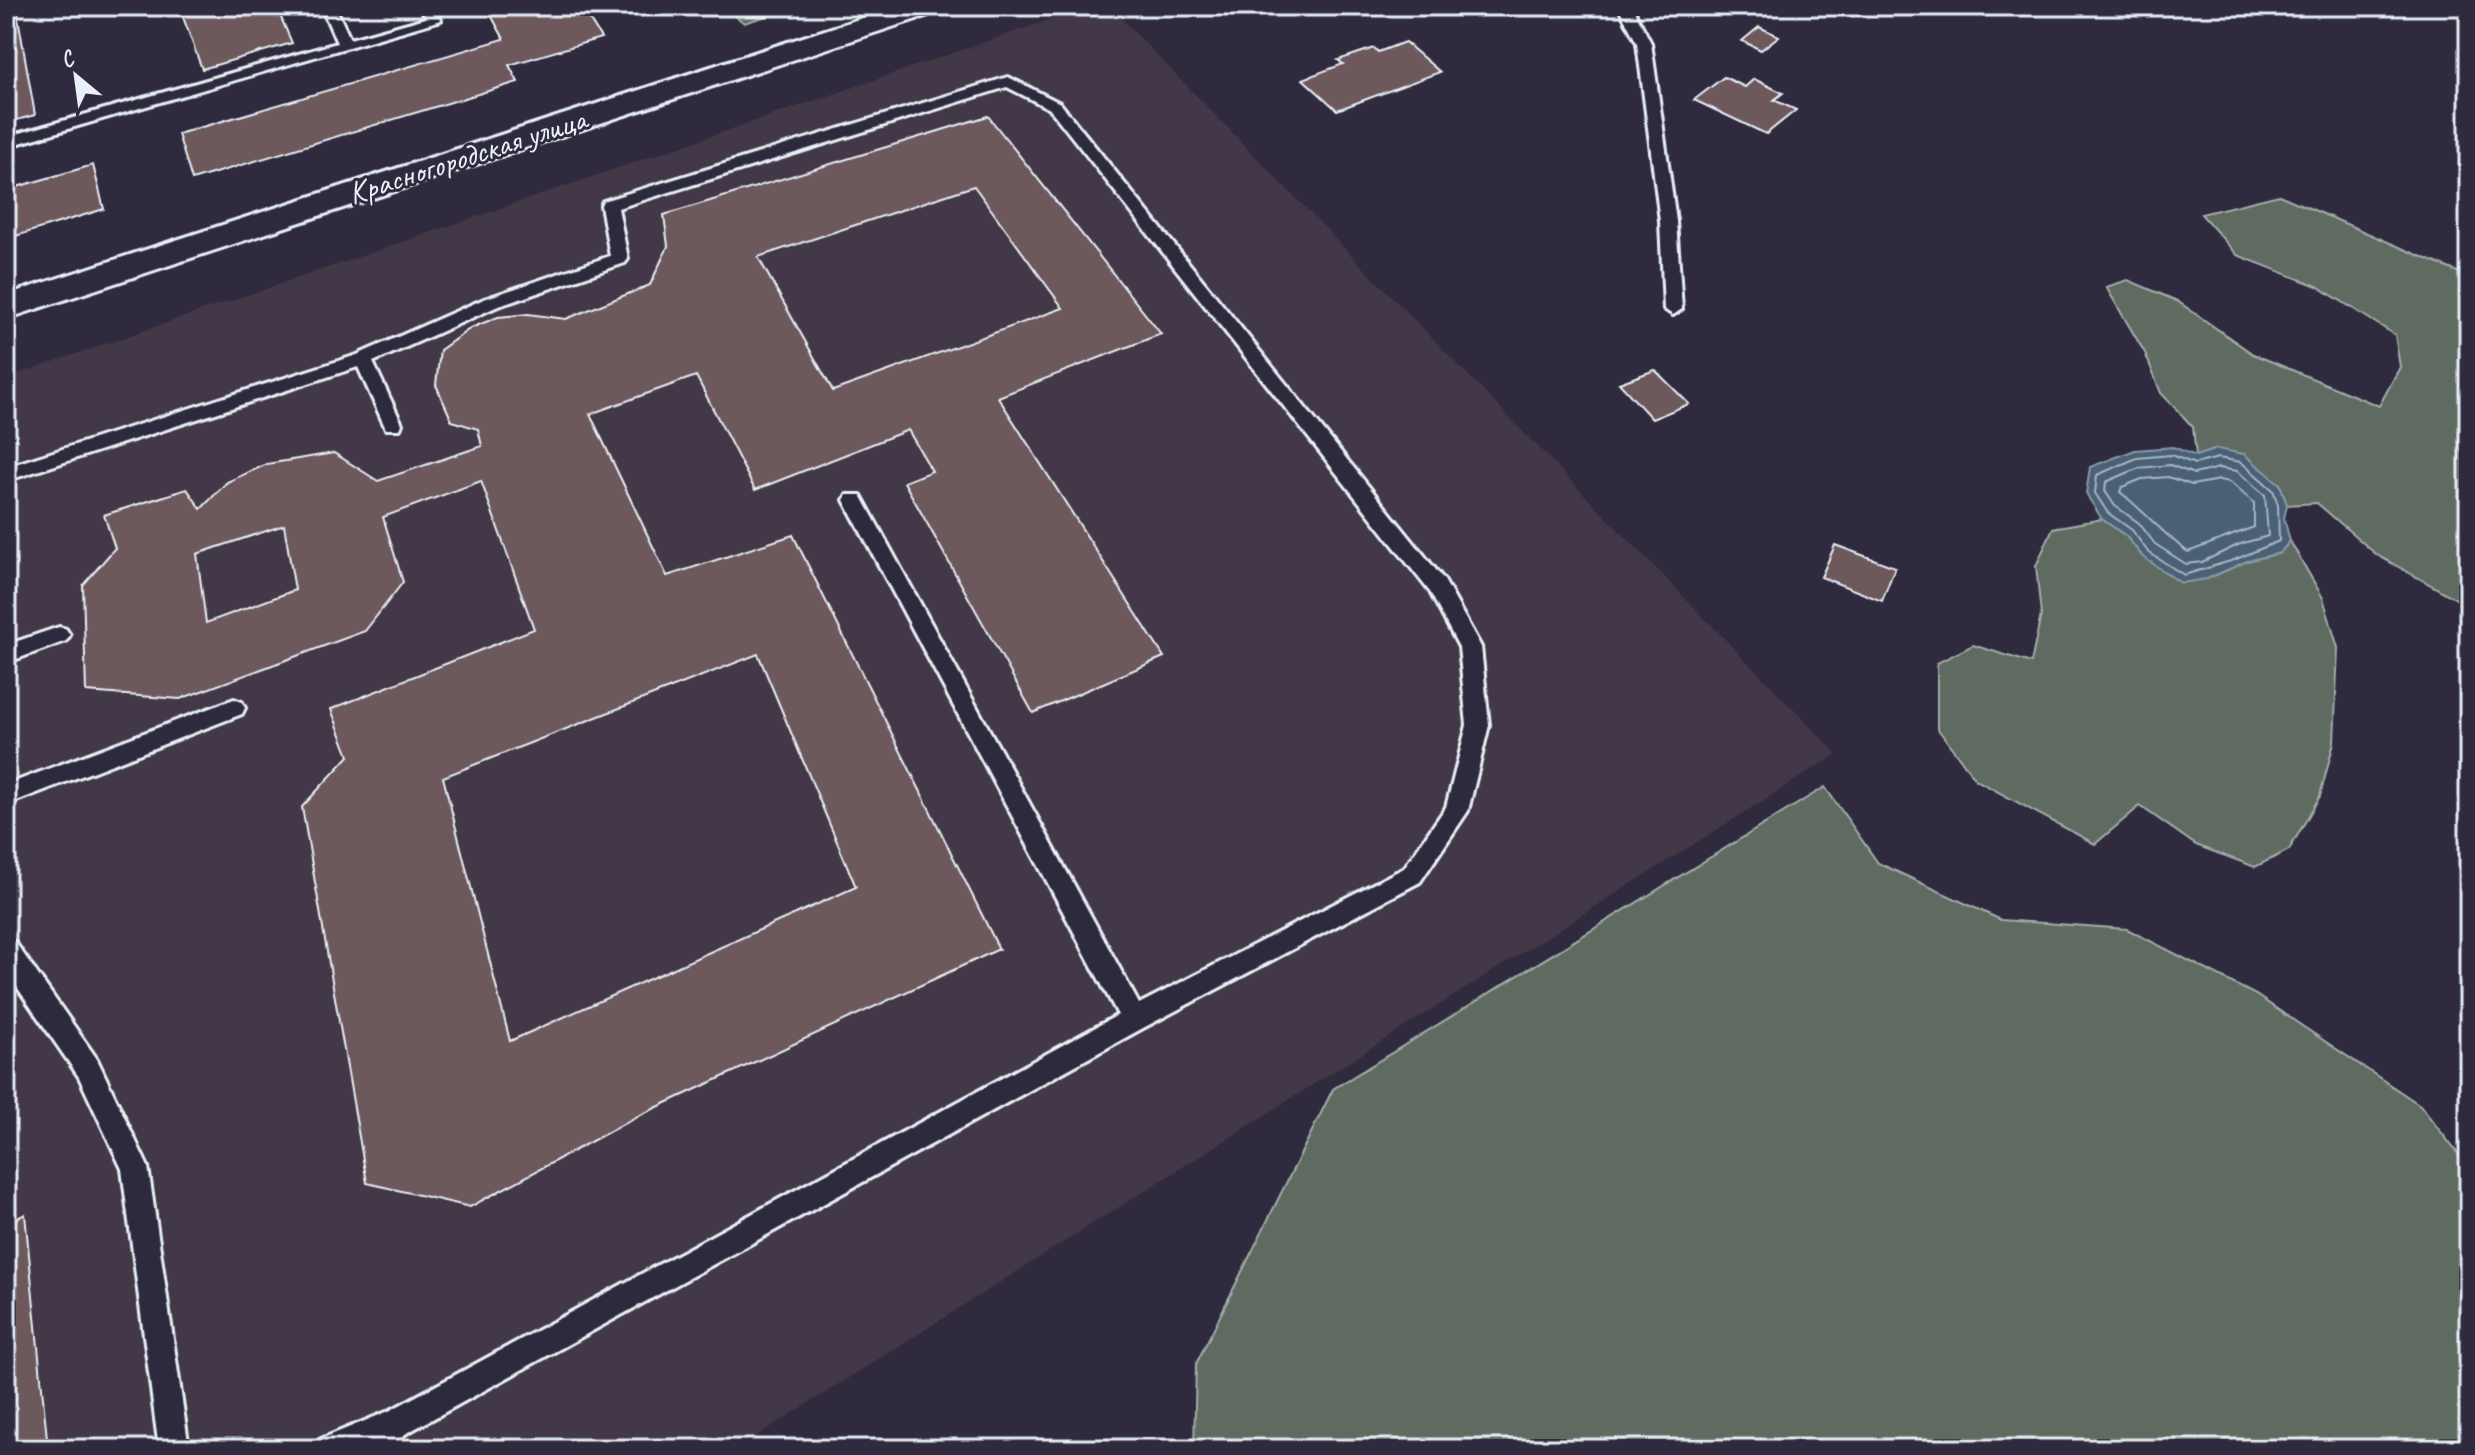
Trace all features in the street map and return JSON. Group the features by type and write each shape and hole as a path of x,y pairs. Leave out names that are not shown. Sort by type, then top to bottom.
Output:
{"street":[{"name":"Красногородская улица","path":"6,307 928,6"}],"lane":[{"path":"328,6 345,45"},
{"path":"6,142 434,20 427,6"},
{"path":"1625,6 1644,43 1668,221 1673,309"},
{"path":"6,474 363,359 490,303 619,259 609,205 1008,82 1055,106 1437,586 1470,647 1478,725 1457,811 1412,875 1134,1020 395,1424 331,1449"},
{"path":"363,359 393,424"},
{"path":"854,500 1134,1020"},
{"path":"6,654 59,635"},
{"path":"6,795 234,708"},
{"path":"6,950 88,1068 135,1167 174,1449"},
{"path":"376,1449 395,1424"}],"shaded area":[{"path":"1090,6 1109,6 1837,754 736,1449 6,1449 6,378"}],"green space":[{"path":"723,6 798,6 744,23"},
{"path":"2279,195 2469,277 2469,612 2465,604 2377,555 2317,503 2287,505 2280,484 2217,449 2196,456 2193,427 2161,393 2145,353 2106,287 2128,280 2177,301 2253,354 2379,406 2400,367 2395,335 2317,286 2237,255 2201,214"},
{"path":"2102,519 2126,536 2143,557 2207,579 2247,561 2279,553 2290,541 2323,598 2338,648 2334,742 2320,796 2289,850 2255,867 2196,845 2140,806 2095,844 1976,780 1937,728 1937,663 1973,645 2031,663 2041,615 2036,566 2053,528"},
{"path":"1825,787 1878,863 2001,920 2127,929 2256,995 2420,1105 2469,1168 2469,1449 1194,1449 1196,1364 1333,1089"}],"water":[{"path":"2173,447 2196,456 2217,449 2244,454 2280,484 2287,505 2284,518 2290,541 2280,553 2247,561 2207,579 2181,583 2143,557 2126,536 2102,519 2086,494 2090,467 2135,450"}],"building":[{"path":"6,6 16,6 35,115 6,123"},
{"path":"179,6 276,6 292,43 202,69"},
{"path":"486,6 581,6 601,38 509,65 518,82 192,180 178,134 504,39"},
{"path":"1759,27 1779,36 1761,50 1742,41"},
{"path":"1405,42 1440,72 1337,110 1303,79 1343,64 1338,60 1374,48 1378,52"},
{"path":"1724,77 1745,87 1754,79 1783,93 1774,100 1796,110 1766,134 1694,100"},
{"path":"988,116 1161,334 998,397 1164,657 1033,713 904,482 932,471 908,430 755,490 696,376 590,414 667,576 793,535 999,949 636,1117 470,1207 367,1183 302,807 349,756 331,709 534,629 481,481 383,517 403,582 365,631 180,699 86,692 83,585 115,548 104,515 187,489 201,509 227,482 267,464 334,453 378,481 482,446 478,429 452,421 436,385 440,350 471,328 498,317 528,314 566,319 650,285 668,246 664,215","holes":["974,186 1063,308 833,391 758,257","284,525 295,590 206,623 197,554","758,654 856,887 510,1041 443,777"]},
{"path":"93,165 104,209 6,239 6,190"},
{"path":"1655,370 1689,404 1652,419 1619,383"},
{"path":"1835,545 1895,567 1882,601 1821,577"},
{"path":"25,1214 48,1449 6,1449 6,1224"}]}
